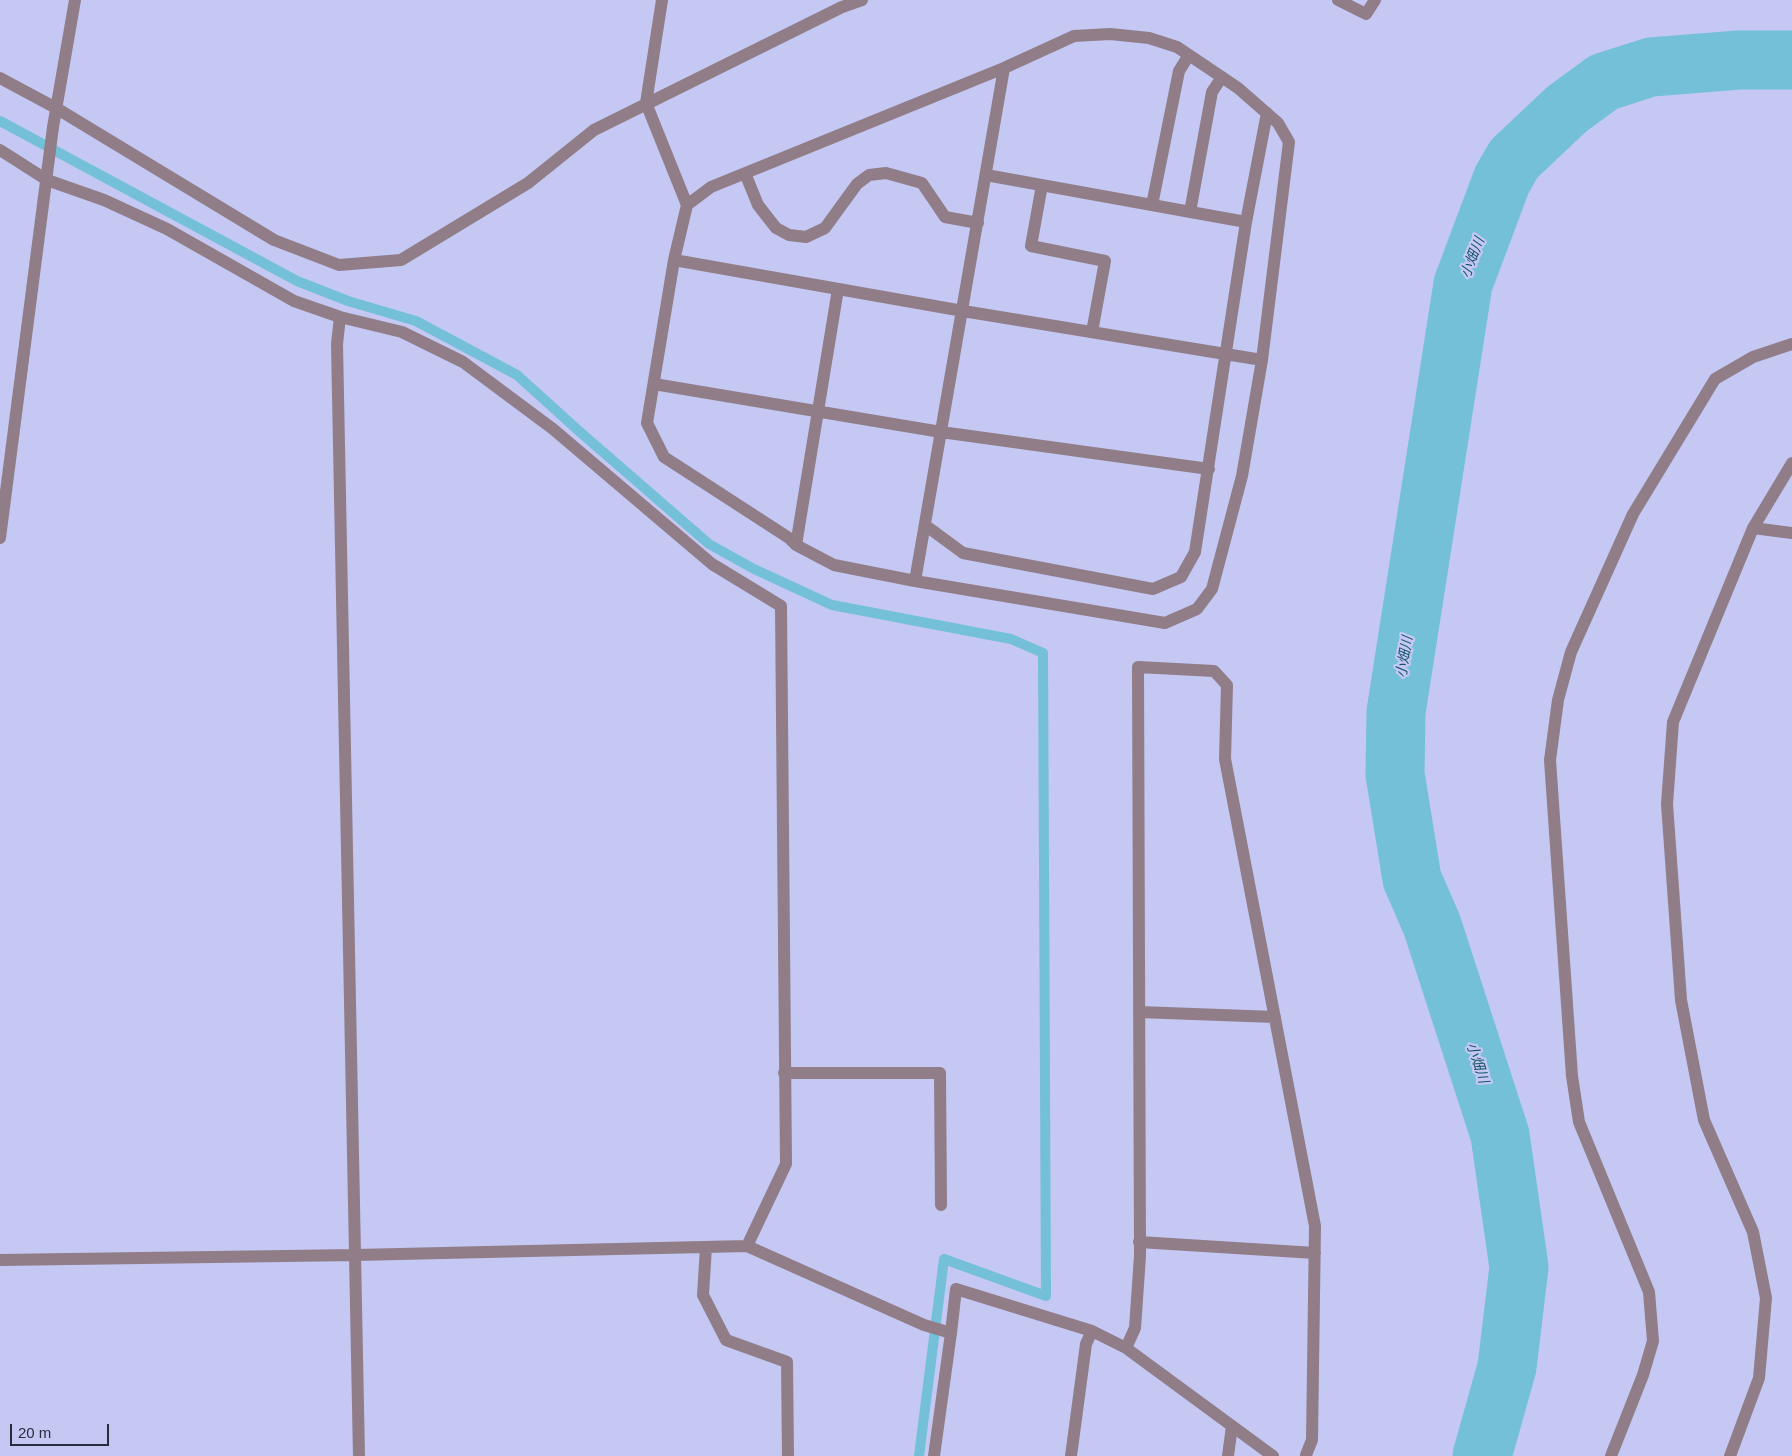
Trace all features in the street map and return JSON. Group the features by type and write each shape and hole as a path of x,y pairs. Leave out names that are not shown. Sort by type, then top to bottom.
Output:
{"street":[{"path":"0,538 53,127 75,0"},
{"path":"662,0 646,103 687,206 674,260 647,423 664,457 790,538 796,545 834,565 915,581 1165,623 1197,610 1212,589 1242,476 1262,360 1289,142 1278,123 1238,88 1177,47 1149,38 1110,34 1074,36 1004,68 711,187 687,206"},
{"path":"0,78 56,108 274,240 339,265 401,260 528,183 594,130 842,7 862,0"},
{"path":"1338,0 1366,14 1374,0"},
{"path":"1152,205 1179,71 1189,55"},
{"path":"915,581 1004,68"},
{"path":"1190,212 1212,92 1222,77"},
{"path":"925,525 963,553 1153,589 1181,577 1195,552 1246,222 1267,113"},
{"path":"0,150 47,180 104,200 158,225 294,300 340,317 402,332 463,362 552,429 712,564 781,606 786,1164 746,1246"},
{"path":"745,173 758,205 776,228 789,235 806,237 825,228 857,184 869,175 886,173 922,183 945,217 978,223"},
{"path":"986,175 1246,222"},
{"path":"1042,185 1031,246 1105,261 1092,332"},
{"path":"674,260 963,311 1262,360"},
{"path":"796,545 838,288"},
{"path":"340,317 338,344 360,1456"},
{"path":"1611,1456 1643,1375 1653,1341 1652,1322 1649,1292 1579,1122 1572,1076 1550,760 1558,700 1570,652 1633,514 1716,379 1753,357 1792,344"},
{"path":"654,384 941,432 1209,469"},
{"path":"1730,1456 1759,1378 1766,1298 1754,1232 1704,1120 1681,1000 1667,804 1674,722 1753,528 1792,463"},
{"path":"1753,528 1792,533"},
{"path":"1126,1348 1135,1328 1139,1242 1138,667 1214,670 1227,686 1225,759 1315,1226 1312,1440 1306,1456"},
{"path":"1139,1012 1275,1017"},
{"path":"784,1073 940,1073 941,1205"},
{"path":"1139,1242 1315,1253"},
{"path":"0,1260 356,1255 746,1246 924,1325 951,1333"},
{"path":"706,1247 703,1295 726,1340 786,1362 788,1456"},
{"path":"934,1456 956,1289 1092,1331 1126,1348 1273,1456"},
{"path":"1071,1456 1086,1344 1092,1331"},
{"path":"1228,1456 1232,1426"}],"waterway":[{"name":"小畑川","path":"1482,1456 1507,1367 1519,1267 1500,1135 1432,925 1412,879 1395,774 1396,712 1463,284 1502,180 1514,159 1567,109 1604,82 1651,67 1739,60 1792,60"},
{"path":"0,121 297,281 348,301 416,321 517,375 709,544 754,569 832,605 1011,639 1043,653 1046,1296 944,1259 919,1456"}]}
